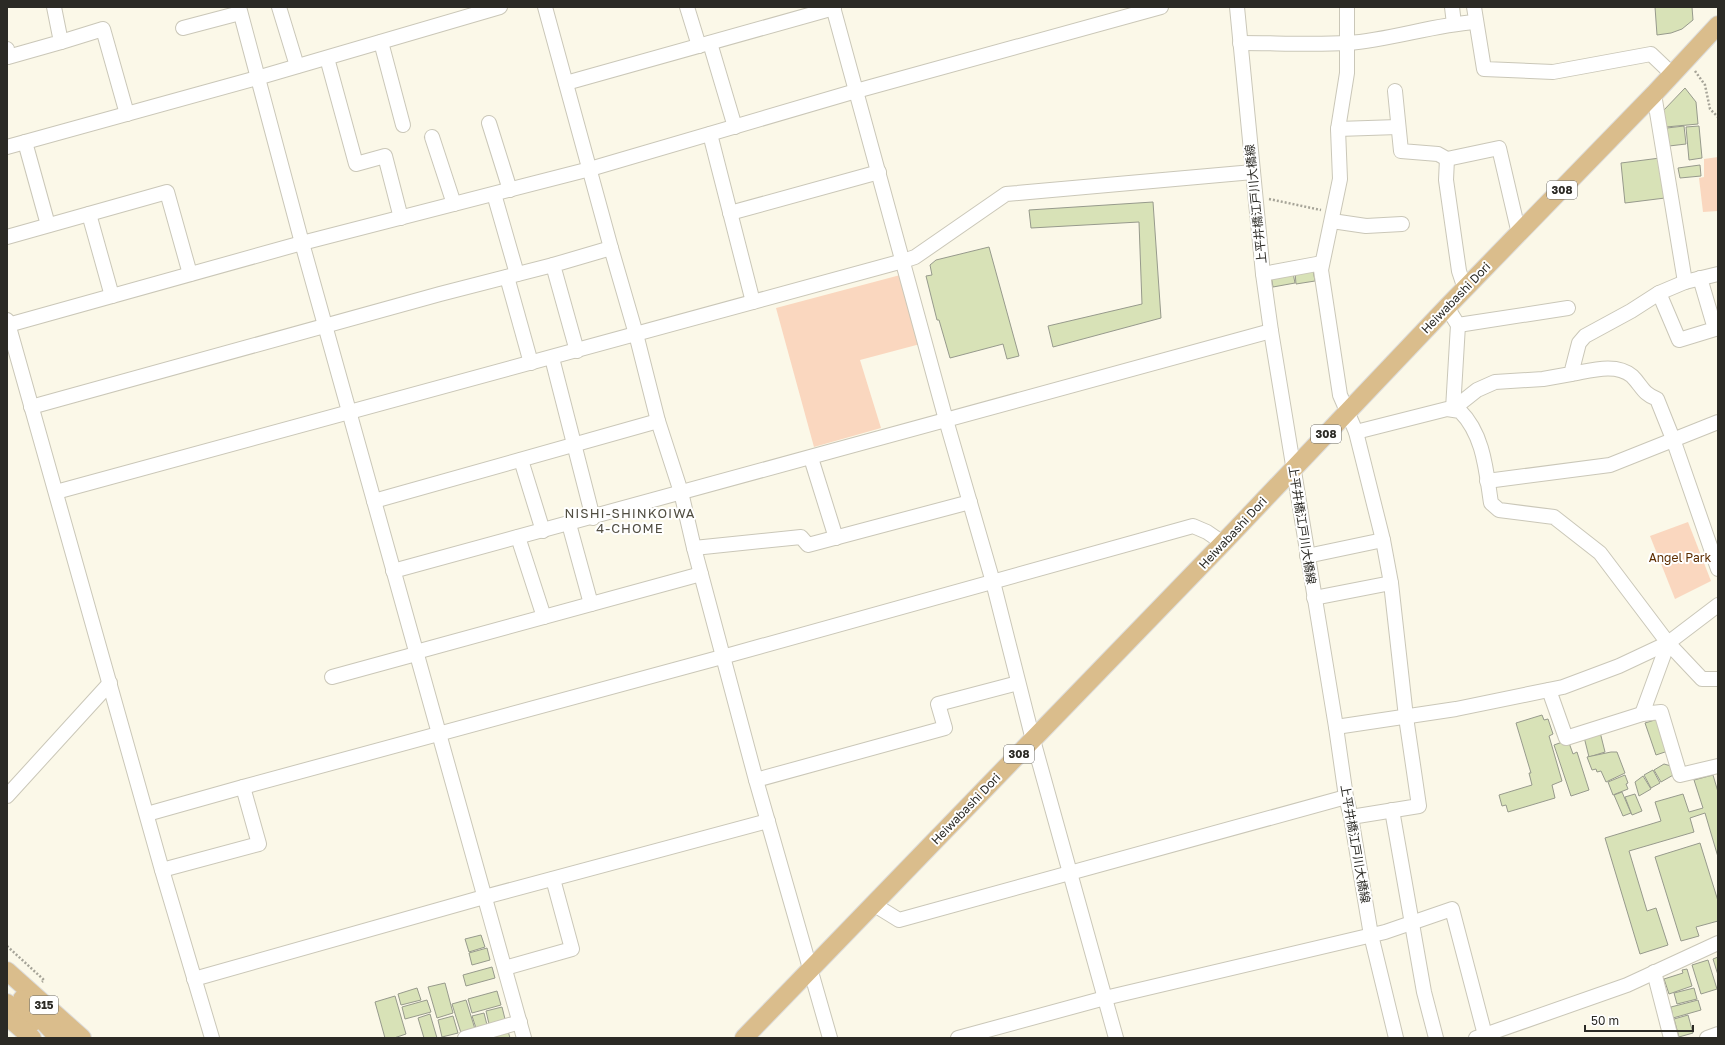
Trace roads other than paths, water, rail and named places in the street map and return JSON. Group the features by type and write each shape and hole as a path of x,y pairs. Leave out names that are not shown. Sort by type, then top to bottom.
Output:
{"main road":[{"name":"Heiwabashi Dori","path":"744,1038 1223,543 1447,307 1654,94 1718,25"},
{"name":"315","path":"7,971 82,1038"},
{"name":"315","path":"7,986 27,1004 59,1038"},
{"name":"315","path":"7,1003 52,1038"},
{"name":"315","path":"7,1016 32,1038"}],"street":[{"path":"54,7 61,42"},
{"path":"279,7 297,66"},
{"path":"7,147 257,78 500,7"},
{"path":"545,7 636,334 658,421 681,492 694,548 756,780 830,1038"},
{"path":"687,7 704,44 735,127"},
{"path":"212,1038 162,870 32,407 8,328 190,274 302,243 590,169 856,91 1161,7"},
{"name":"上平井橋江戸川大橋線","path":"1236,7 1263,274 1271,331 1346,797 1351,817 1371,935 1396,1038"},
{"path":"1347,7 1347,73 1338,129 1340,179 1321,270 1340,395 1356,432 1391,583 1406,716 1419,806 1351,817"},
{"path":"1452,7 1454,24"},
{"path":"1474,7 1475,22 1484,69 1553,72 1651,54 1672,74"},
{"path":"566,83 833,8 946,420 993,582 1033,740 1116,1038"},
{"path":"183,28 240,10 302,243 524,1038"},
{"path":"1240,44 1348,43 1454,24 1475,22"},
{"path":"8,54 61,42 104,29 127,114"},
{"path":"380,42 403,125"},
{"path":"327,58 356,164 385,156 401,218"},
{"path":"1395,91 1401,151 1438,154 1447,159 1499,148 1519,234"},
{"path":"1654,94 1685,282"},
{"path":"489,123 510,190"},
{"path":"1338,129 1398,127"},
{"path":"710,134 753,302"},
{"path":"432,137 454,204"},
{"path":"25,142 48,225"},
{"path":"1447,159 1446,180 1459,271 1465,289"},
{"path":"730,213 879,172"},
{"path":"56,492 531,364 903,261 915,257 1006,194 1253,172"},
{"path":"7,237 167,192 190,274"},
{"path":"494,194 531,364"},
{"path":"89,214 112,296"},
{"path":"1333,216 1366,226 1402,224"},
{"path":"32,407 611,248"},
{"path":"1263,274 1322,263"},
{"path":"553,265 577,351"},
{"path":"1571,374 1579,343 1585,336 1631,311 1659,293 1685,282 1718,274"},
{"path":"1659,293 1679,340 1715,329 1700,278"},
{"path":"1447,307 1458,325 1453,409"},
{"path":"1458,325 1568,308"},
{"path":"393,571 593,518 681,492 811,458 1271,331"},
{"path":"552,358 573,445 593,518"},
{"path":"1453,409 1478,390 1495,382 1543,379 1611,368 1621,369 1631,375 1648,396 1657,398 1673,439 1718,569"},
{"path":"1356,432 1447,409 1460,411 1476,432 1485,462 1491,503 1499,510 1554,517 1600,552 1668,643 1702,679 1718,679"},
{"path":"374,500 658,421"},
{"path":"1488,481 1610,465 1718,422"},
{"path":"811,458 836,538"},
{"path":"521,460 543,531"},
{"path":"694,548 801,537 808,545 970,502"},
{"path":"569,524 591,604"},
{"path":"146,814 724,657 1193,526 1207,532 1223,543"},
{"path":"518,537 544,617"},
{"path":"1307,556 1382,540"},
{"path":"332,677 701,574"},
{"path":"1314,598 1391,583"},
{"path":"1336,728 1456,709 1563,687 1619,666 1668,643 1718,606"},
{"path":"1642,714 1668,643"},
{"path":"7,796 110,683"},
{"path":"756,780 945,728 938,704 1018,683"},
{"path":"1549,690 1566,738 1642,714 1661,712 1680,775 1718,766"},
{"path":"162,870 259,844 244,787"},
{"path":"873,904 899,920 1346,797"},
{"path":"1392,810 1424,992 1436,1038"},
{"path":"194,978 485,897 768,821"},
{"path":"505,968 572,949 553,879"},
{"path":"958,1038 1105,998 1371,935 1452,909 1480,1036 1627,985 1718,943"},
{"path":"1654,972 1671,1038"},
{"path":"465,1038 520,1022"},
{"path":"1707,1038 1718,1034"}],"district":[{"name":"NISHI-SHINKOIWA 4-CHOME","path":"630,520"}],"park label":[{"name":"Angel Park","path":"1680,558"}]}
